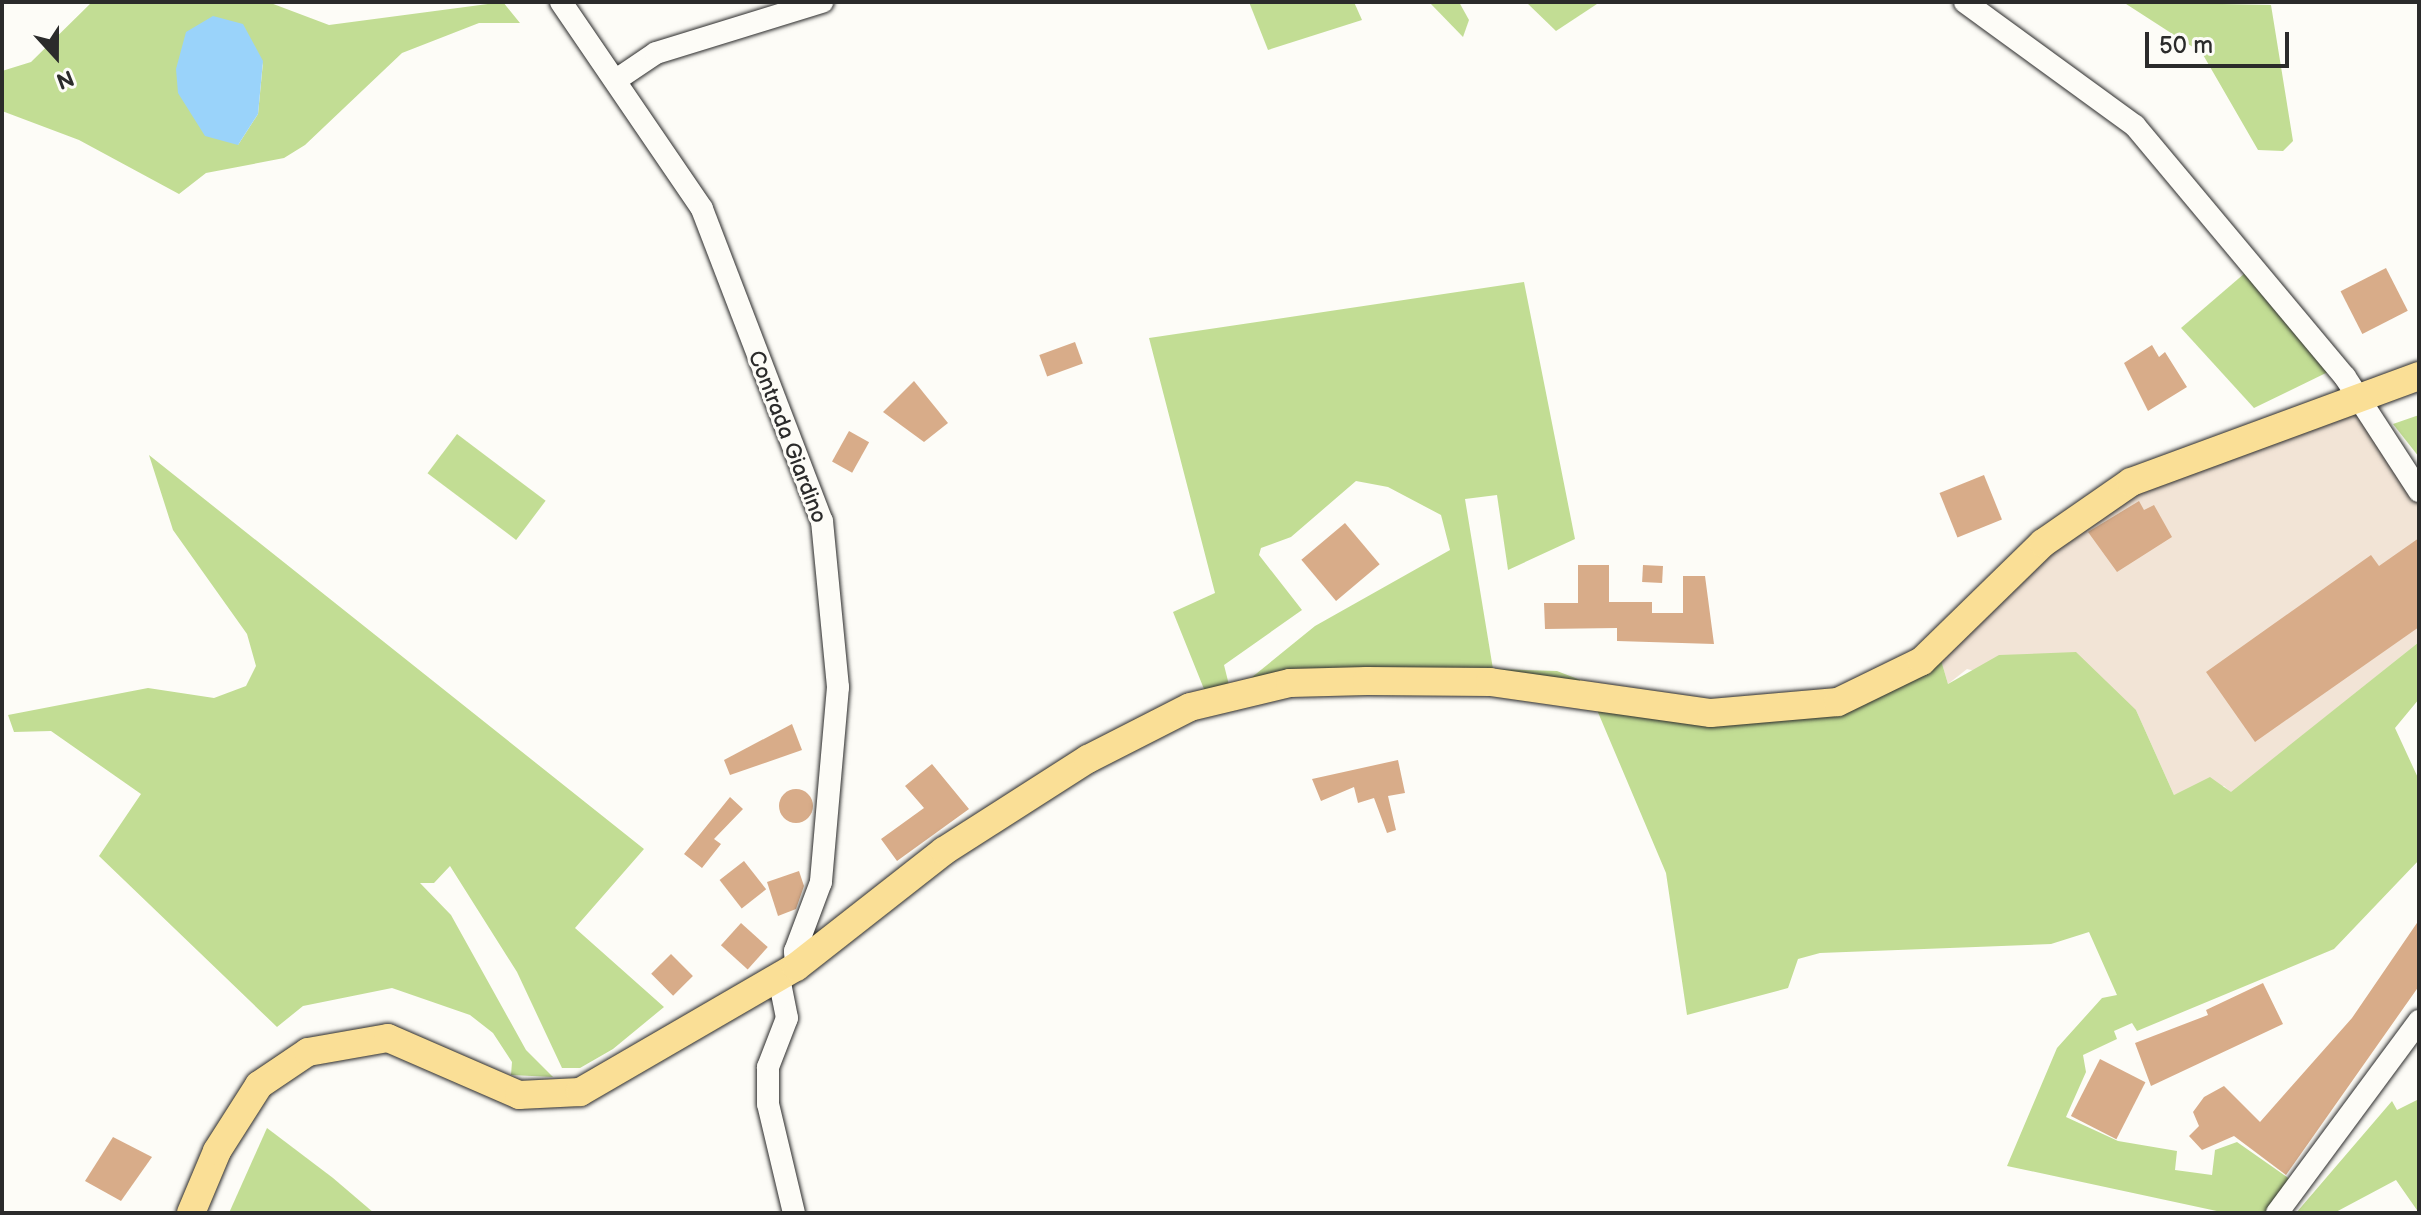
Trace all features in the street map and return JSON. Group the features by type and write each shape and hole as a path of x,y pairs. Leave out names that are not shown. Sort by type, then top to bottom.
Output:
{"main road":[{"path":"191,1213 217,1151 259,1085 308,1052 388,1038 519,1095 548,1099 580,1092 788,972 944,851 1114,744 1190,707 1290,683 1382,681 1490,682 1711,713 1838,702 1922,661 2043,543 2131,482 2419,376"}],"street":[{"name":"Contrada Giardino","path":"561,2 702,209 822,521 838,687 821,882 788,972"},
{"path":"616,80 656,53 822,2"},
{"path":"1965,2 2135,126 2356,399 2419,491"},
{"path":"788,972 787,1018 768,1067 768,1104 794,1213"},
{"path":"2277,1213 2419,1021"}],"shaded area":[{"path":"2354,411 2419,506 2419,642 2231,793 2224,786 2174,795 2136,710 1967,669 1948,684 1941,660 2014,582 2088,522 2152,484"}],"green space":[{"path":"92,2 268,2 329,25 503,2 520,23 479,23 402,53 305,145 284,158 206,173 179,194 79,140 2,111 2,71 31,62","holes":["263,62 258,114 238,145"]},
{"path":"1249,2 1354,2 1362,20 1268,50"},
{"path":"1429,2 1459,2 1469,20 1463,37"},
{"path":"1526,2 1600,2 1556,31"},
{"path":"2123,2 2271,5 2293,141 2283,151 2258,150 2202,53"},
{"path":"2245,273 2328,372 2254,408 2181,328"},
{"path":"1524,282 1575,539 1508,570 1497,495 1465,499 1493,669 1557,671 1583,681 1573,688 1246,682 1315,626 1450,550 1441,515 1388,487 1356,481 1291,537 1261,548 1259,555 1302,610 1224,665 1229,685 1206,694 1173,612 1215,593 1149,338"},
{"path":"2419,415 2419,457 2393,424"},
{"path":"457,434 546,501 516,540 428,473"},
{"path":"149,455 644,849 575,928 664,1007 613,1049 580,1068 562,1068 517,972 450,866 434,883 420,883 451,915 526,1050 553,1077 511,1075 512,1062 493,1033 470,1015 392,988 303,1006 277,1027 99,856 141,794 51,731 14,732 8,715 148,688 214,698 246,686 256,666 247,634 173,530"},
{"path":"2419,642 2419,699 2395,728 2419,780 2419,860 2334,949 2137,1031 2132,1023 2114,1031 2117,1039 2083,1055 2086,1072 2066,1117 2118,1141 2177,1151 2175,1170 2212,1175 2215,1150 2237,1142 2294,1182 2268,1213 2226,1213 2007,1166 2057,1048 2102,998 2117,995 2089,932 2051,944 1820,953 1798,959 1788,988 1687,1015 1666,873 1597,710 1728,719 1941,660 1948,684 1999,655 2076,652 2136,710 2174,795 2210,777 2231,792"},
{"path":"2419,1099 2419,1213 2396,1180 2334,1213 2296,1213 2392,1101 2397,1110"},
{"path":"267,1128 333,1178 374,1213 229,1213"}],"water":[{"path":"213,16 243,24 263,61 258,114 238,145 205,136 178,93 176,69 186,32"}],"building":[{"path":"2386,268 2408,311 2362,334 2341,291"},
{"path":"1075,342 1083,364 1047,377 1039,355"},
{"path":"2152,345 2159,357 2165,352 2187,387 2148,411 2124,363"},
{"path":"914,381 948,423 924,442 883,412"},
{"path":"849,431 869,442 852,473 832,462"},
{"path":"1984,475 2002,520 1957,537 1939,493"},
{"path":"2139,501 2144,510 2154,505 2172,537 2117,572 2088,532"},
{"path":"1345,523 1380,564 1336,601 1301,560"},
{"path":"2419,538 2419,627 2255,742 2206,672 2371,555 2379,566"},
{"path":"1578,565 1609,565 1609,602 1652,602 1652,613 1683,613 1683,576 1705,576 1714,644 1617,641 1617,628 1545,629 1544,603 1578,603"},
{"path":"1643,565 1663,566 1662,583 1642,582"},
{"path":"792,724 802,750 730,775 724,760"},
{"path":"1398,760 1405,793 1388,796 1396,830 1387,833 1374,798 1358,803 1354,787 1321,801 1312,779"},
{"path":"932,764 969,809 897,861 881,839 924,808 905,786"},
{"path":"796,789 808,794 813,806 808,818 796,823 784,818 779,806 784,794"},
{"path":"730,797 743,809 714,839 721,844 702,868 684,854"},
{"path":"744,861 766,889 742,908 720,880"},
{"path":"799,871 804,886 796,909 778,916 767,882"},
{"path":"2419,920 2419,986 2286,1175 2234,1136 2202,1150 2189,1136 2199,1126 2193,1112 2204,1097 2224,1086 2260,1122 2352,1018"},
{"path":"741,923 768,947 748,969 721,945"},
{"path":"671,954 693,976 673,996 651,974"},
{"path":"2263,983 2283,1024 2151,1086 2135,1043 2208,1015 2206,1010"},
{"path":"2100,1059 2145,1082 2116,1139 2071,1116"},
{"path":"113,1137 152,1157 121,1201 85,1181"}]}
